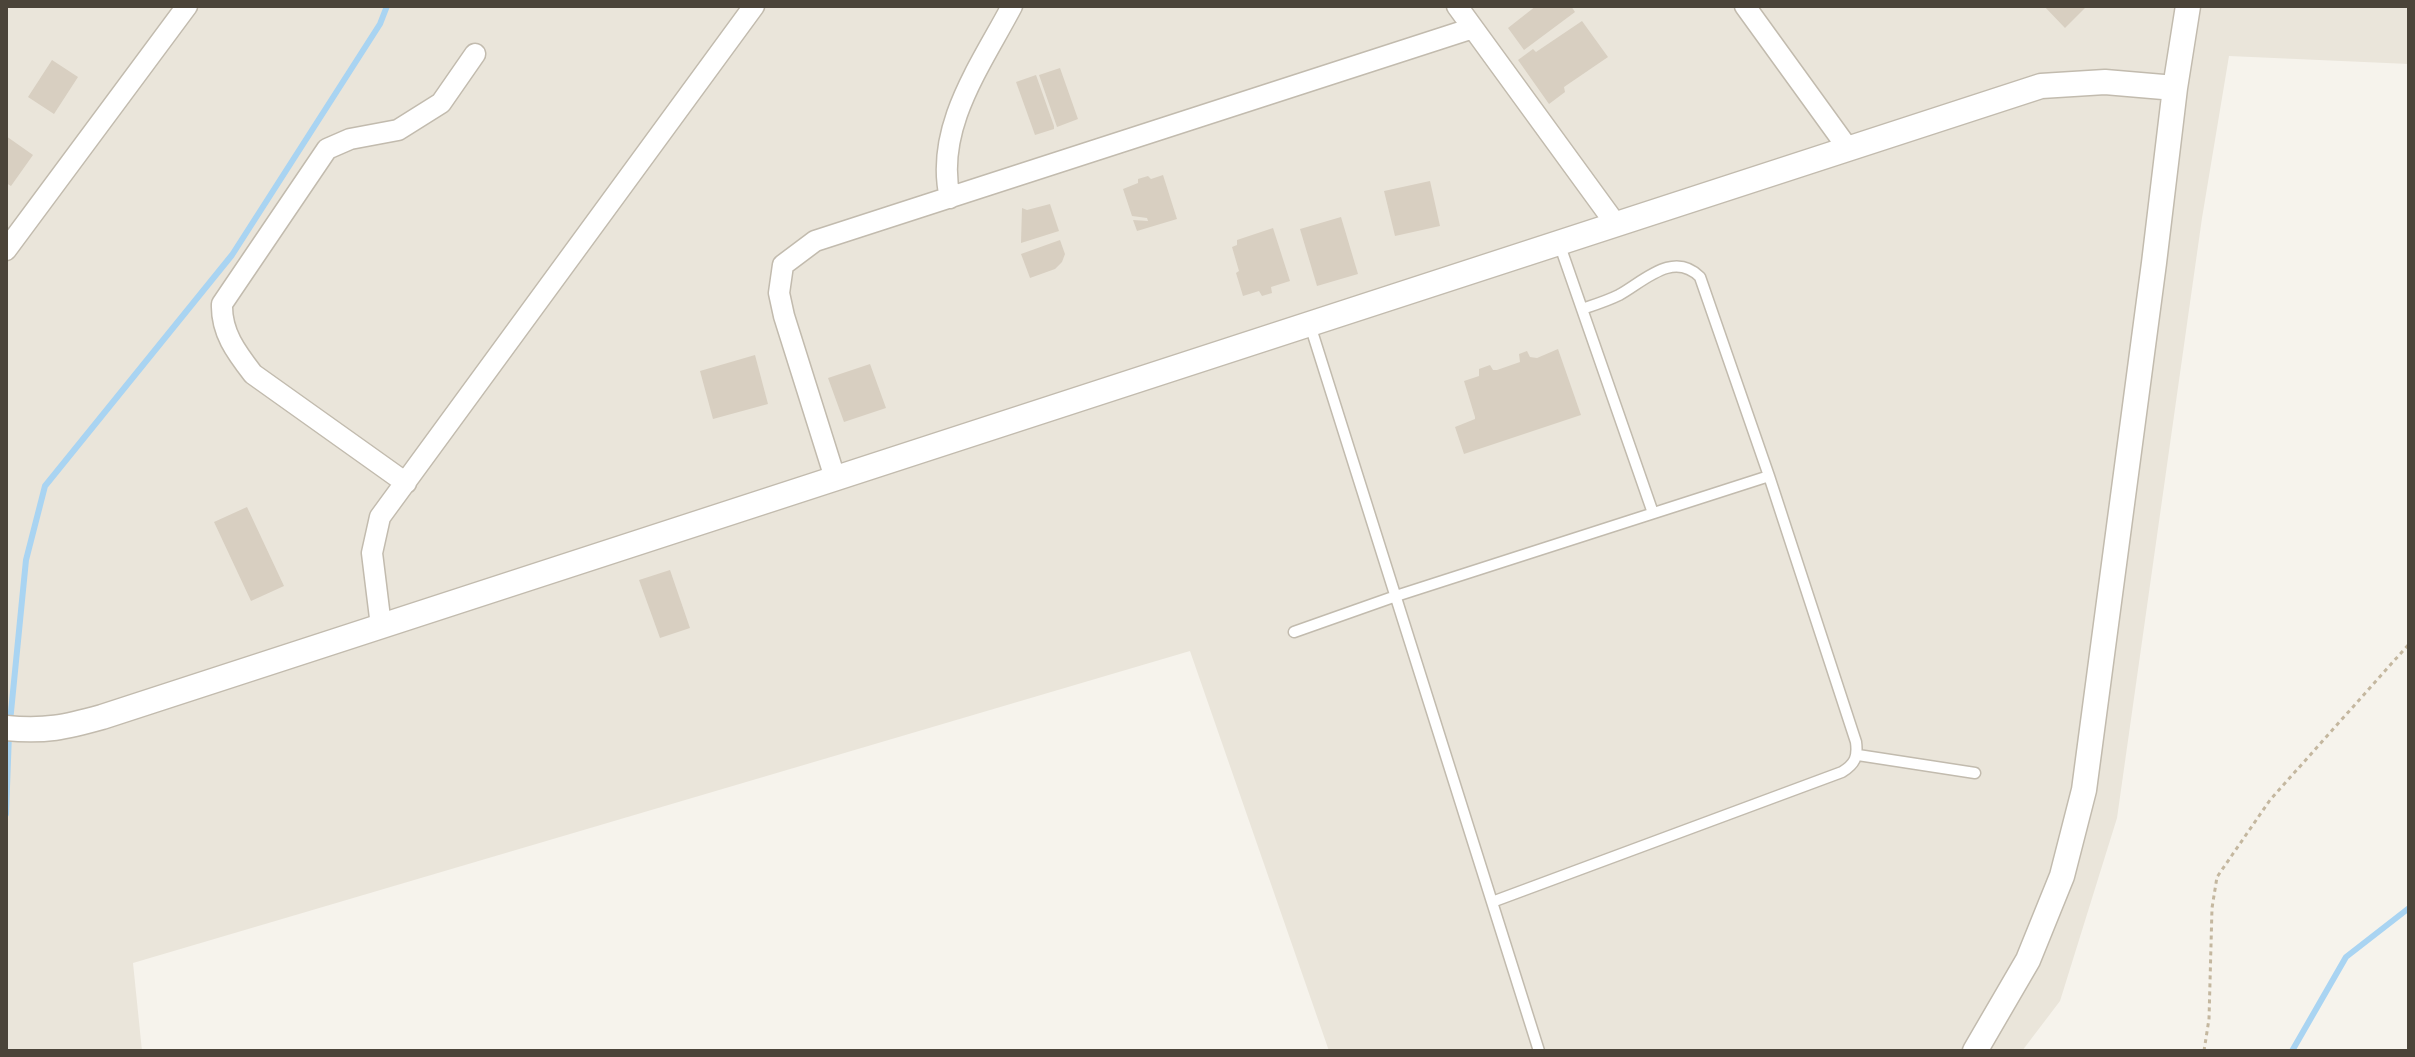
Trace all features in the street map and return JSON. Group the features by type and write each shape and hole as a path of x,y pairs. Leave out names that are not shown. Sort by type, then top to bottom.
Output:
{"street":[{"path":"6,250 187,6"},
{"path":"381,626 372,553 380,517 754,6"},
{"path":"950,198 945,176 950,129 1012,6"},
{"path":"1457,6 1615,223"},
{"path":"1745,6 1847,147"},
{"path":"1975,1051 2028,960 2062,876 2084,790 2188,6"},
{"path":"835,478 779,293 783,265 815,241 1473,28"},
{"path":"406,483 253,374 234,351 222,320 222,304 327,149 350,139 398,130 441,103 475,54"},
{"path":"6,728 57,730 102,717 2041,86 2105,82 2175,88"}],"lane":[{"path":"1558,241 1653,513"},
{"path":"1492,902 1842,772 1852,766 1858,755 1769,476 1700,277 1684,267 1667,269 1642,278 1617,296 1582,309"},
{"path":"1309,323 1539,1051"},
{"path":"1294,632 1769,476"},
{"path":"1858,755 1975,773"}],"path":[{"path":"2204,1051 2209,1019 2212,908 2217,877 2270,800 2409,644"}],"shaded area":[{"path":"6,6 2409,6 2409,64 2229,56 2202,218 2117,818 2060,1001 2022,1051 1329,1051 1190,651 133,963 142,1051 6,1051"}],"building":[{"path":"1536,6 1571,6 1575,12 1524,50 1508,28"},
{"path":"2044,6 2087,6 2065,28"},
{"path":"1582,21 1608,57 1564,87 1565,92 1549,104 1518,60 1533,49 1536,52"},
{"path":"52,60 78,77 54,114 28,97"},
{"path":"1060,68 1078,119 1057,127 1039,75"},
{"path":"1036,75 1054,129 1035,135 1016,82"},
{"path":"6,136 33,155 11,186 6,183"},
{"path":"1163,175 1177,219 1137,231 1133,220 1148,221 1147,218 1132,216 1123,189 1138,183 1138,179"},
{"path":"1430,181 1440,226 1395,236 1384,191"},
{"path":"1050,204 1059,231 1021,243 1022,208 1027,210"},
{"path":"1341,217 1358,274 1317,286 1300,229"},
{"path":"1273,228 1290,281 1271,287 1272,293 1262,296 1259,291 1243,296 1232,247 1237,245 1237,240"},
{"path":"1060,240 1065,254 1062,262 1055,269 1030,278 1021,254"},
{"path":"1558,349 1581,415 1464,454 1455,427 1475,417 1464,381 1479,376 1479,369 1490,365 1497,370 1520,362 1519,354 1527,351 1530,357 1537,358"},
{"path":"755,355 768,404 713,419 700,371"},
{"path":"870,364 886,408 844,422 828,378"},
{"path":"247,507 284,586 251,601 214,522"},
{"path":"670,570 690,628 660,638 639,580"}],"waterway":[{"path":"10,722 26,560 45,486 232,255 380,24 387,6"},
{"path":"6,814 9,734"},
{"path":"2292,1051 2346,957 2409,908"}]}
